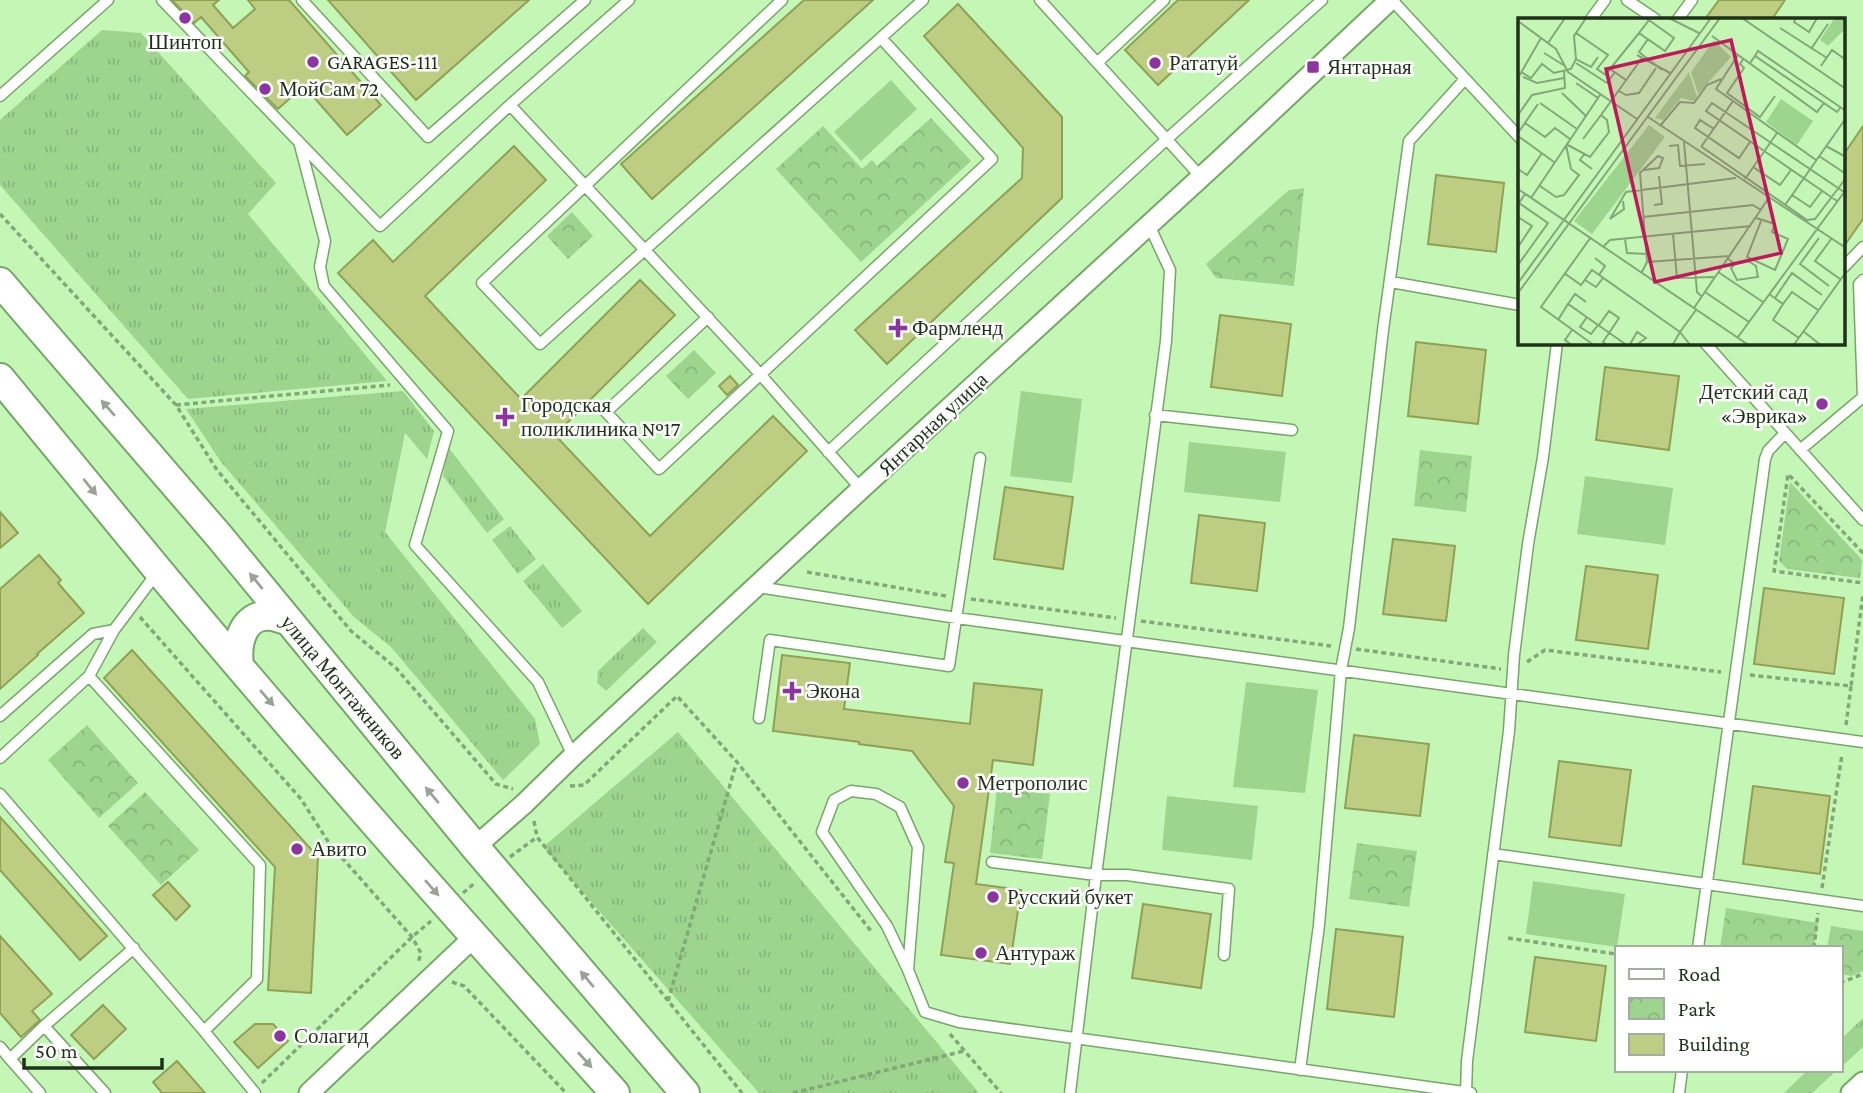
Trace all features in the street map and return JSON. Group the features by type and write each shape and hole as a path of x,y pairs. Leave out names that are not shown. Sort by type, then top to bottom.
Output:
{"main road":[{"name":"улица Монтажников","path":"0,282 219,536 475,847 685,1093"},
{"path":"0,377 159,571 474,937 615,1093"},
{"path":"239,664 239,639 251,621 272,616 289,621"}],"street":[{"name":"Янтарная улица","path":"475,847 1391,0"},
{"path":"309,1093 474,937"},
{"path":"1851,1093 1863,1082"}],"lane":[{"path":"0,96 108,0"},
{"path":"162,0 380,226 510,105 629,0"},
{"path":"302,0 428,137 585,0"},
{"path":"782,0 482,282 540,344 923,0"},
{"path":"1040,0 1200,177"},
{"path":"1098,62 1164,0"},
{"path":"828,452 1322,0"},
{"path":"1391,0 1518,136"},
{"path":"1592,18 1605,0"},
{"path":"1627,0 1654,18"},
{"path":"1679,18 1692,0"},
{"path":"708,317 606,412 659,469 992,159 881,38"},
{"path":"1300,1070 1319,925 1341,670 1346,648 1383,330 1409,141 1465,79"},
{"path":"510,105 708,317 862,489"},
{"path":"299,142 325,241 320,267 324,286 448,431 415,545 538,682 573,756"},
{"path":"1070,1093 1166,341 1170,270 1149,225"},
{"path":"1846,265 1863,247"},
{"path":"1800,450 1863,397 1859,284 1863,280"},
{"path":"1391,282 1518,306"},
{"path":"908,970 918,847 900,807 876,794 851,791 834,800 822,832 887,926 925,1012 959,1022 1468,1093 1467,1061 1508,731 1512,671 1557,345"},
{"path":"1707,345 1863,520"},
{"path":"1156,415 1292,430"},
{"path":"1699,946 1765,458 1768,450 1785,433"},
{"path":"759,718 770,640 949,666 981,458"},
{"path":"0,758 89,676 114,630 159,571"},
{"path":"757,587 957,618 1863,742"},
{"path":"0,716 93,634 114,630"},
{"path":"89,676 260,865 257,979 204,1031"},
{"path":"0,794 255,1092"},
{"path":"1493,854 1863,906"},
{"path":"992,862 1096,876 1127,875 1230,889 1224,955"},
{"path":"10,1059 134,948"},
{"path":"44,1026 105,1093"},
{"path":"0,1047 40,1093"},
{"path":"1679,1093 1682,1072"}],"path":[{"path":"0,214 176,405 217,470 351,631 396,668 496,784 512,788 525,803 534,816 537,837 742,1093"},
{"path":"176,405 408,383"},
{"path":"1863,553 1788,474 1774,571 1863,583"},
{"path":"807,572 960,598 1461,662 1512,671 1545,650 1736,674 1851,685"},
{"path":"1814,946 1863,594"},
{"path":"131,607 301,799 329,843 412,937 421,953 417,962 430,978 439,987 450,982 464,986 566,1093"},
{"path":"562,786 584,785 677,696 737,762 872,931"},
{"path":"668,1001 737,762"},
{"path":"255,1092 412,937 467,889 537,837"},
{"path":"1508,939 1615,954"},
{"path":"1842,982 1863,974"},
{"path":"947,1030 1001,1093"},
{"path":"793,1093 964,1051"}],"green space":[{"path":"102,30 141,33 276,183 248,214 387,381 188,399 0,185 0,120"},
{"path":"891,80 917,109 861,161 834,132"},
{"path":"931,118 971,161 861,262 776,169 823,126 862,169 872,160 877,166"},
{"path":"1304,188 1294,286 1216,278 1206,264 1289,190"},
{"path":"572,212 593,236 568,259 547,236"},
{"path":"694,350 716,373 688,399 666,376"},
{"path":"403,391 434,431 427,459 405,433 385,532 535,719 540,744 503,780 391,647 354,617 221,462 186,409"},
{"path":"1021,391 1082,399 1072,483 1010,476"},
{"path":"1189,442 1286,452 1280,502 1184,492"},
{"path":"448,447 504,519 487,533 443,476"},
{"path":"1420,450 1472,456 1466,512 1414,506"},
{"path":"1585,476 1673,488 1665,545 1577,534"},
{"path":"1790,482 1862,560 1860,578 1787,569 1779,561"},
{"path":"510,526 536,559 518,574 492,540"},
{"path":"543,564 582,611 562,628 523,581"},
{"path":"643,628 657,642 606,691 597,683 598,671"},
{"path":"1246,682 1318,690 1305,793 1233,787"},
{"path":"87,725 138,783 99,818 48,760"},
{"path":"678,732 979,1093 759,1093 543,847"},
{"path":"997,788 1050,794 1042,859 990,853"},
{"path":"145,792 199,850 161,885 108,826"},
{"path":"1167,796 1258,806 1252,860 1162,850"},
{"path":"1357,843 1417,851 1409,907 1349,899"},
{"path":"1533,881 1625,894 1617,946 1526,934"},
{"path":"1726,908 1818,923 1814,946 1720,946"},
{"path":"1831,926 1863,931 1863,971 1852,976 1842,974 1842,946 1827,946"},
{"path":"1863,1018 1863,1047 1842,1066 1842,1038"},
{"path":"1806,1072 1835,1072 1812,1093 1784,1093"}],"building":[{"name":"GARAGES-111","path":"172,0 219,0 213,5 233,28 255,9 248,0 289,0 381,105 347,135 304,86 278,109 245,76 249,72 201,17 194,23"},
{"path":"328,0 529,0 416,100"},
{"path":"804,0 873,0 652,199 621,164"},
{"path":"1178,0 1249,0 1158,85 1125,50"},
{"path":"1719,0 1785,0 1773,18 1706,18"},
{"path":"958,4 1062,117 1062,198 887,364 855,330 1022,178 1023,148 924,36"},
{"path":"1863,126 1863,219 1846,243 1846,151"},
{"path":"514,146 546,180 425,296 521,399 640,280 675,315 555,435 650,536 773,416 807,451 648,604 338,273 373,240 393,262"},
{"path":"1436,175 1504,183 1496,252 1428,244"},
{"path":"1220,315 1291,324 1282,396 1211,387"},
{"path":"1416,342 1486,350 1478,424 1408,416"},
{"path":"1605,367 1679,376 1669,450 1596,440"},
{"path":"730,376 738,385 727,395 719,386"},
{"path":"1005,487 1073,497 1063,569 994,559"},
{"path":"0,512 18,533 0,548"},
{"path":"1199,515 1265,523 1257,591 1191,583"},
{"path":"1393,539 1455,546 1446,621 1383,614"},
{"path":"39,555 61,580 58,583 84,613 0,689 0,589"},
{"path":"1586,566 1658,575 1648,649 1576,640"},
{"path":"1764,588 1844,598 1834,674 1754,664"},
{"path":"132,650 318,857 311,993 268,990 275,867 104,678"},
{"path":"782,655 850,663 844,709 970,724 974,683 1042,690 1033,765 993,760 976,884 1021,890 1010,964 941,955 954,863 945,862 954,806 912,751 773,731"},
{"path":"1354,735 1429,744 1420,816 1345,808"},
{"path":"1559,761 1631,770 1621,846 1549,837"},
{"path":"1753,786 1830,796 1820,874 1743,864"},
{"path":"0,817 107,936 80,960 0,870"},
{"path":"168,882 190,906 176,920 153,895"},
{"path":"1143,904 1211,914 1201,988 1132,978"},
{"path":"1336,929 1403,937 1394,1017 1327,1009"},
{"path":"0,936 52,994 32,1011 40,1020 21,1037 0,1013"},
{"path":"1535,957 1606,966 1596,1041 1525,1032"},
{"path":"103,1005 126,1029 94,1059 71,1035"},
{"path":"255,1024 273,1024 288,1041 258,1068 234,1042"},
{"path":"177,1061 205,1093 162,1093 153,1082"}],"place":[{"name":"Шинтоп","path":"185,18"},
{"name":"GARAGES-111","path":"313,62"},
{"name":"Рататуй","path":"1155,63"},
{"name":"Янтарная","path":"1313,67"},
{"name":"МойСам 72","path":"265,89"},
{"name":"Фармленд","path":"898,328"},
{"name":"Детский сад «Эврика»","path":"1822,404"},
{"name":"Городская поликлиника №17","path":"505,417"},
{"name":"Экона","path":"792,691"},
{"name":"Метрополис","path":"963,783"},
{"name":"Авито","path":"297,849"},
{"name":"Русский букет","path":"993,897"},
{"name":"Антураж","path":"981,953"},
{"name":"Солагид","path":"280,1036"}]}
